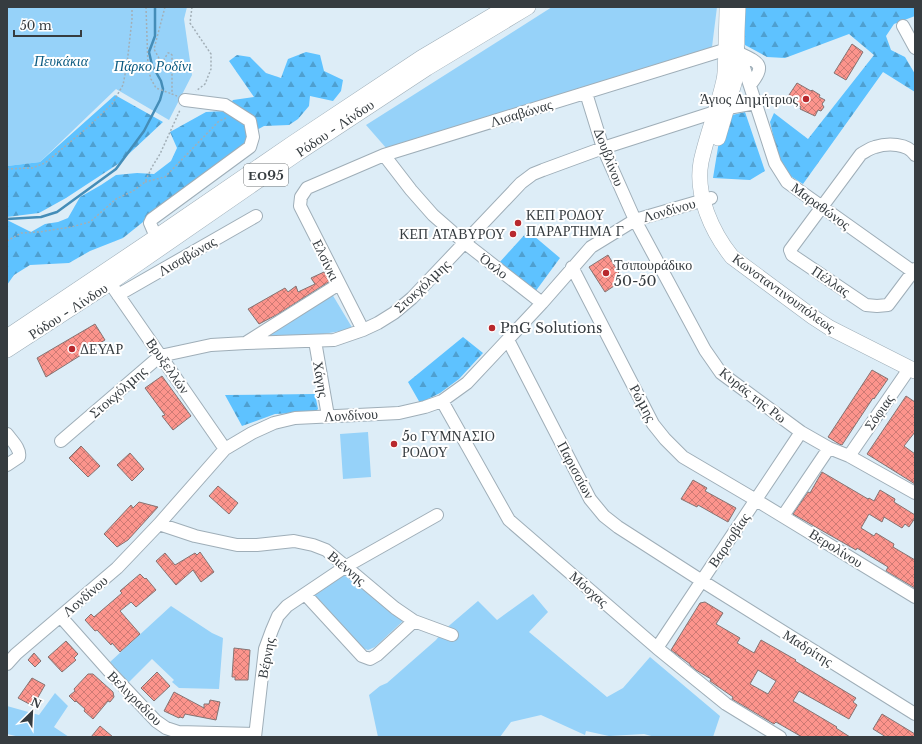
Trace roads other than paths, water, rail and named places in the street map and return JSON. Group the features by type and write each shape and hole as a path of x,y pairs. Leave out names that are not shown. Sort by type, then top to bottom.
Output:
{"main road":[{"name":"Ρόδου - Λίνδου","path":"7,337 415,62 507,7"},
{"name":"Ρόδου - Λίνδου","path":"7,350 114,289 298,153 427,68 528,7"},
{"path":"727,7 733,53"},
{"path":"733,53 738,7"},
{"name":"Κωνσταντινουπόλεως","path":"733,53 735,80 721,110 707,199 724,235 741,254 826,318 908,360 913,368"}],"street":[{"path":"903,26 915,48"},
{"name":"Λισαβώνας","path":"307,188 384,155 586,93 733,53"},
{"name":"Μαραθώνος","path":"733,53 750,85 775,163 787,182 820,207 914,271"},
{"name":"Δουβλίνου","path":"586,93 603,148 635,220"},
{"path":"156,237 150,223 152,219 250,147 253,137 250,121 225,105 185,100"},
{"name":"Στοκχόλμης","path":"61,441 160,356 211,345 334,340 363,330 394,313 412,298 466,243 520,183 533,174 603,148 721,110 756,103"},
{"path":"820,207 861,154 875,147 891,144 902,146 913,152 915,155"},
{"name":"Όσλο","path":"384,155 411,190 433,215 542,303"},
{"name":"Ελσίνκι","path":"307,188 301,197 300,206 338,284 363,330"},
{"name":"Λονδίνου","path":"7,664 11,650 61,617 117,568 160,524 225,449 252,433 274,424 295,418 399,413 425,407 442,401 467,383 542,303 591,247 635,220 707,199"},
{"name":"Πέλλας","path":"820,207 792,245 790,250 792,255 866,305 888,305 914,271"},
{"name":"Λισαβώνας","path":"114,289 256,216"},
{"name":"Κυράς της Ρω","path":"635,220 705,350 721,373 802,432 829,448 849,456 915,493"},
{"name":"Ρώμης","path":"572,267 653,424 665,439 683,457 756,500"},
{"path":"246,343 338,284"},
{"name":"Βρυξελλών","path":"114,289 225,449"},
{"name":"Παρισσίων","path":"508,340 590,499 604,516 618,527 702,581"},
{"name":"Χάγης","path":"314,341 328,416"},
{"name":"Σόφιας","path":"849,456 913,368"},
{"name":"Μόσχας","path":"442,401 509,520 657,648 726,704 780,737"},
{"name":"Βαρσοβίας","path":"657,648 802,432"},
{"path":"7,434 20,454 19,458 7,465"},
{"path":"783,516 829,448"},
{"name":"Βερολίνου","path":"756,500 915,597"},
{"name":"Βέρνης","path":"255,736 265,649 278,616 287,606 345,567 437,515"},
{"name":"Βιέννης","path":"160,524 194,536 237,545 257,545 294,541 313,545 326,550 395,608 414,621 452,636"},
{"name":"Μαδρίτης","path":"702,581 915,714"},
{"path":"305,594 362,656 370,659 377,655 414,621"},
{"name":"Βελιγραδίου","path":"61,617 156,722 166,728 178,732 255,736"}],"waterway":[{"path":"7,219 41,217 57,212 116,169 144,131 160,100 163,89 161,81 152,65 149,52 155,36 155,7"}],"place":[{"name":"Άγιος Δημήτριος","path":"806,99"},
{"name":"ΚΕΠ ΡΟΔΟΥ ΠΑΡΑΡΤΗΜΑ Γ","path":"518,223"},
{"name":"ΚΕΠ ΑΤΑΒΥΡΟΥ","path":"513,234"},
{"name":"Τσιπουράδικο 50-50","path":"606,273"},
{"name":"PnG Solutions","path":"492,328"},
{"name":"ΔΕΥΑΡ","path":"72,349"},
{"name":"5ο ΓΥΜΝΑΣΙΟ ΡΟΔΟΥ","path":"394,444"}],"park label":[{"name":"Πευκάκια","path":"61,61"},
{"name":"Πάρκο Ροδίνι","path":"153,66"}]}
